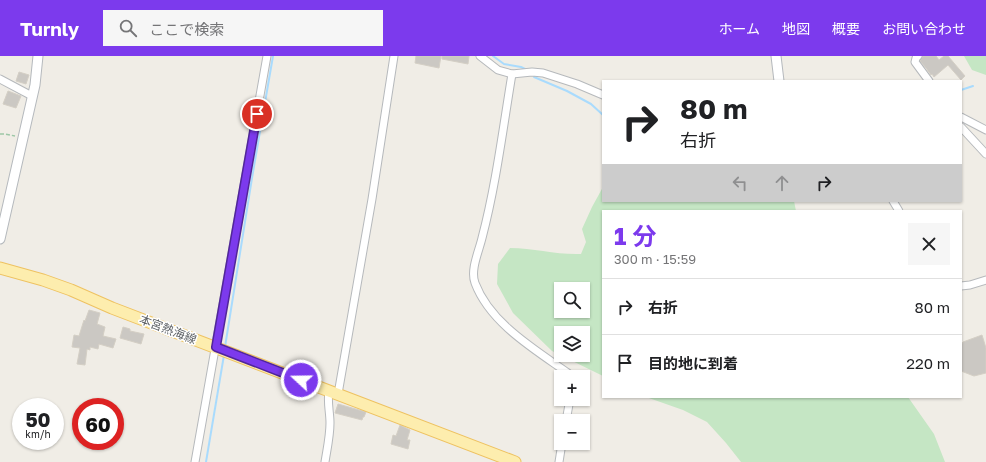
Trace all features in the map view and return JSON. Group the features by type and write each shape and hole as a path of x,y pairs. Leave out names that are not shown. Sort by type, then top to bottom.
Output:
{"main road":[{"name":"本宮熱海線","path":"0,268 43,280 71,290 112,308 334,392 510,461"}],"street":[{"path":"0,239 35,85 38,56"},
{"path":"195,462 267,56"},
{"path":"325,462 329,441 330,424 328,397 334,392 372,199 394,56"},
{"path":"480,56 498,70 512,74 532,72 542,73 577,84 602,95"},
{"path":"776,56 779,80"},
{"path":"918,56 915,62 928,80"},
{"path":"512,74 488,215 475,263 474,282 488,307 500,320 519,337 564,370"},
{"path":"0,79 32,96"},
{"path":"962,118 986,130"},
{"path":"962,128 986,154"},
{"path":"962,286 986,280"},
{"path":"559,462 561,450"}],"path":[{"path":"0,134 23,138"}],"green space":[{"path":"964,56 986,56 986,75 972,70"},
{"path":"602,189 602,202 794,202 796,210 602,210 602,376 574,362 590,362 590,326 554,326 554,352 513,313 497,284 498,264 510,248 581,254 586,242 582,229"},
{"path":"649,398 909,398 934,434 945,462 741,462 707,422 683,410"}],"building":[{"path":"416,56 441,56 439,68 415,63"},
{"path":"442,56 469,56 468,64 442,59"},
{"path":"923,56 936,56 939,60 944,56 948,56 965,76 961,80 948,65 934,77 920,61"},
{"path":"19,72 29,75 26,84 16,81"},
{"path":"8,91 21,96 16,108 3,104"},
{"path":"89,310 100,313 97,324 105,327 103,336 116,339 113,348 99,344 98,349 90,347 90,350 87,349 85,365 77,364 80,348 72,347 74,335 79,336"},
{"path":"123,327 130,329 130,331 144,334 141,344 120,338"},
{"path":"982,335 986,348 986,373 974,376 962,371 963,342"},
{"path":"338,404 366,412 362,420 335,413"},
{"path":"400,425 410,430 407,440 410,440 408,449 391,444 393,435 396,436"}],"waterway":[{"path":"225,347 273,56"},
{"path":"493,56 504,64 525,69"},
{"path":"534,77 567,91 591,104 602,114"},
{"path":"962,90 973,86"},
{"path":"206,462 224,355"}],"route":[{"path":"257,114 216,347 301,380"}]}
